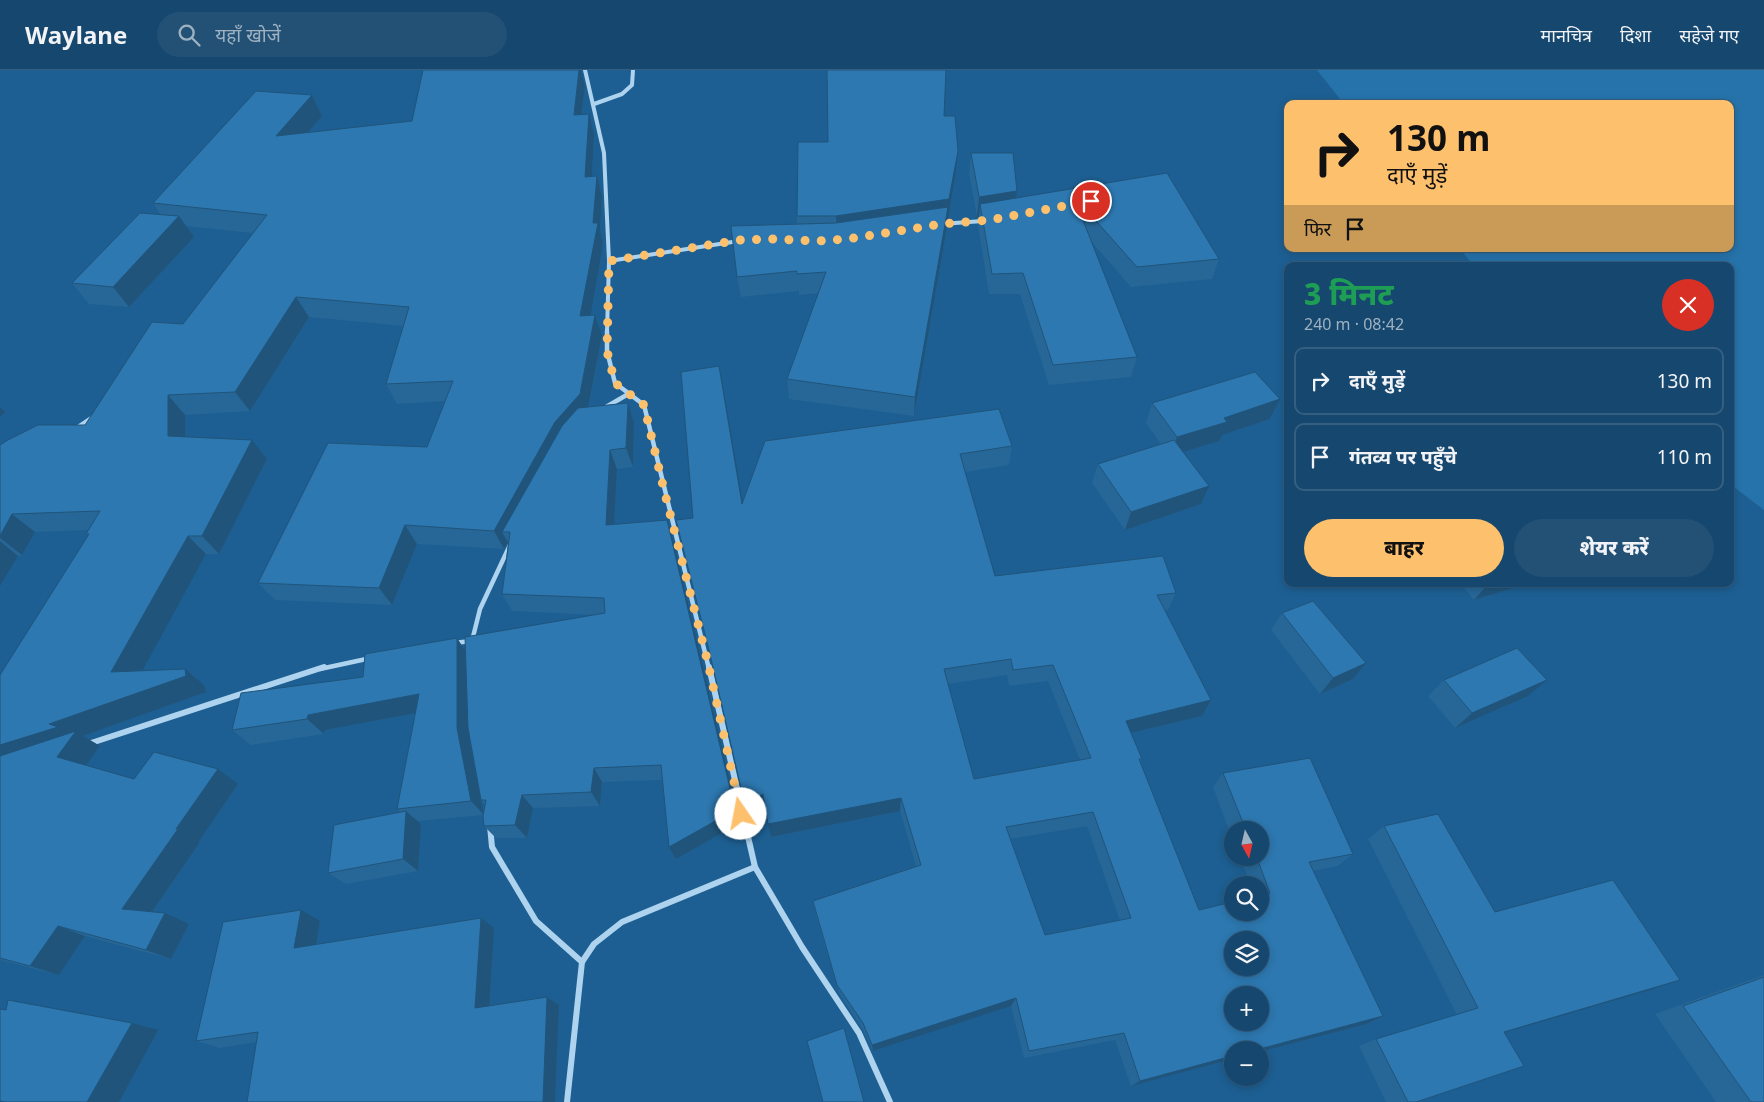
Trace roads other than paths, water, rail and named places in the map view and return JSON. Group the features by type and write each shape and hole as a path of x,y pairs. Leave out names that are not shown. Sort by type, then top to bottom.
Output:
{"street":[{"path":"585,70 604,153 609,261 607,351 615,383 644,405 708,663 755,866 802,947 859,1033 890,1102"},
{"path":"594,104 622,94 632,85 633,70"},
{"path":"934,225 990,220"},
{"path":"609,261 748,240"},
{"path":"596,413 630,393"},
{"path":"69,432 100,413"},
{"path":"473,650 472,640 480,609 514,537"},
{"path":"446,644 472,640"},
{"path":"85,745 331,665 375,657"},
{"path":"489,818 492,847 536,921 582,962"},
{"path":"567,1102 582,962 594,944 622,922 755,866"}]}
